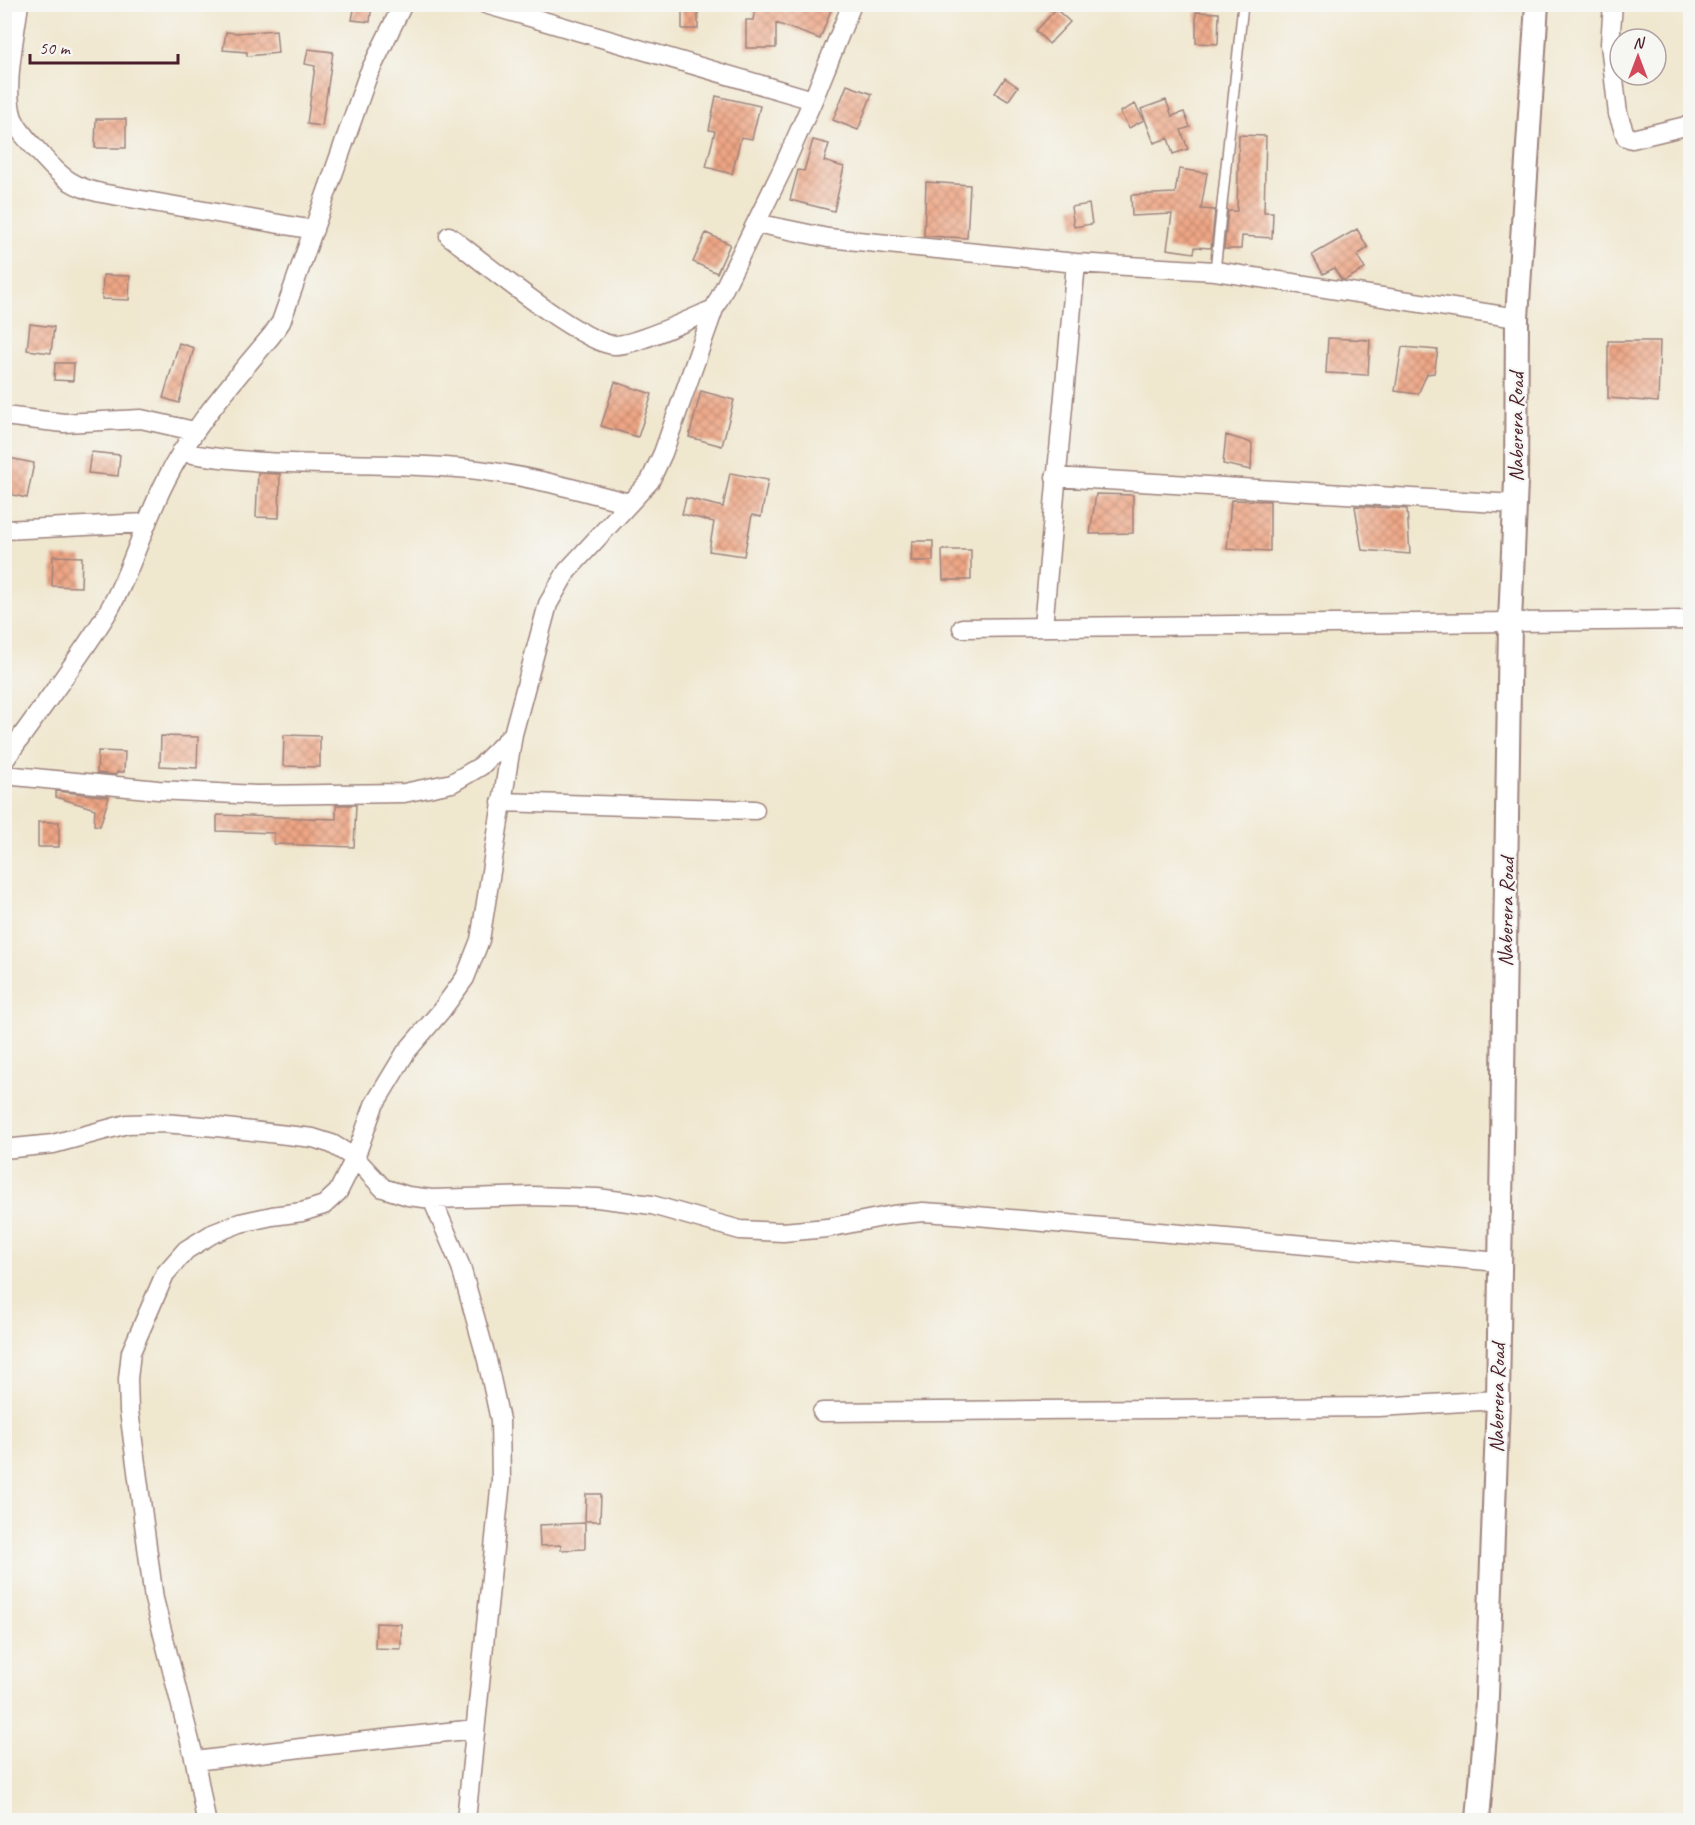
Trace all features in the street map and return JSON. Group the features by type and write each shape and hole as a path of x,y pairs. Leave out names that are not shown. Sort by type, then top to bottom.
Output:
{"street":[{"path":"19,4 10,77 11,110 14,121 66,180 101,193 314,230"},
{"path":"4,761 105,615 125,580 146,523 165,481 194,430 281,322 368,75 403,4"},
{"path":"485,4 813,100"},
{"path":"206,1821 195,1761 154,1599 129,1412 128,1379 131,1352 165,1274 186,1250 212,1234 240,1223 302,1212 324,1205 338,1192 355,1158 374,1105 406,1052 441,1011 465,978 480,940 513,734 548,604 567,571 650,481 663,453 714,309 813,100 852,4"},
{"name":"Naberera Road","path":"1478,1821 1486,1722 1498,1400 1510,622 1515,504 1516,318 1537,4"},
{"path":"1613,4 1610,44 1618,114 1626,137 1640,138 1690,125"},
{"path":"756,224 828,238 1076,263 1215,271 1516,318"},
{"path":"449,236 554,314 592,338 614,345 637,340 714,309"},
{"path":"1043,627 1076,263"},
{"path":"4,416 64,423 141,419 194,430"},
{"path":"181,452 268,463 478,470 544,481 629,503"},
{"path":"1056,477 1515,504"},
{"path":"4,530 146,523"},
{"path":"963,628 1690,620"},
{"path":"4,775 158,790 256,795 404,792 452,783 481,766 513,734"},
{"path":"501,802 755,810"},
{"path":"4,1149 53,1144 127,1124 162,1123 217,1127 313,1138 332,1144 355,1158 383,1188 408,1196 432,1199 597,1198 652,1205 740,1230 783,1232 827,1228 892,1215 923,1212 1499,1262"},
{"path":"432,1199 461,1267 487,1360 500,1420 501,1480 466,1821"},
{"path":"822,1412 1379,1407 1498,1400"},
{"path":"195,1761 475,1730"}],"lane":[{"path":"1215,271 1243,4"}],"building":[{"path":"355,4 372,4 370,22 352,20"},
{"path":"682,4 698,4 698,29 682,29"},
{"path":"756,4 816,4 831,10 820,39 776,23 776,48 746,48 746,20 753,20"},
{"path":"1056,9 1070,22 1049,44 1036,31"},
{"path":"1196,12 1219,13 1218,44 1196,43"},
{"path":"276,30 278,53 247,56 247,52 223,50 226,32"},
{"path":"308,49 333,52 322,126 307,124 315,66 305,64"},
{"path":"1005,78 1018,87 1008,101 995,93"},
{"path":"847,85 872,94 858,130 833,120"},
{"path":"716,96 760,106 752,139 741,137 732,174 706,167 715,131 709,130"},
{"path":"1166,100 1172,116 1184,112 1190,127 1181,130 1188,149 1173,154 1168,138 1154,143 1141,109"},
{"path":"1135,104 1144,120 1129,128 1120,112"},
{"path":"96,119 126,119 126,148 95,148"},
{"path":"1239,135 1266,136 1264,212 1273,212 1272,238 1242,236 1241,249 1224,249 1228,211 1237,211"},
{"path":"813,140 829,144 824,161 844,167 834,211 790,200 798,170 804,171"},
{"path":"1179,169 1207,173 1201,209 1215,210 1211,248 1195,247 1194,253 1167,249 1172,214 1132,216 1131,195 1175,193"},
{"path":"926,182 970,185 967,238 924,236"},
{"path":"1089,204 1092,224 1074,227 1071,207"},
{"path":"1357,229 1368,248 1357,255 1365,269 1345,280 1341,279 1334,268 1323,274 1312,255"},
{"path":"706,233 730,244 717,273 693,262"},
{"path":"103,275 130,276 129,300 102,299"},
{"path":"30,324 54,327 51,353 27,350"},
{"path":"1328,338 1370,340 1368,375 1326,373"},
{"path":"1608,341 1660,341 1658,402 1608,398"},
{"path":"179,343 194,348 179,403 163,398"},
{"path":"1402,347 1438,350 1434,373 1427,374 1418,394 1395,391"},
{"path":"55,363 74,363 73,381 54,380"},
{"path":"615,382 652,394 638,437 601,426"},
{"path":"701,391 734,400 722,446 689,437"},
{"path":"1226,435 1252,443 1251,470 1223,464"},
{"path":"91,452 120,455 118,476 88,473"},
{"path":"4,457 34,463 27,498 4,493"},
{"path":"258,473 280,474 279,518 256,517"},
{"path":"730,473 768,480 761,517 752,515 744,556 709,551 714,522 682,514 686,498 723,507"},
{"path":"1096,494 1133,495 1133,533 1090,534"},
{"path":"1231,500 1270,501 1270,551 1227,549"},
{"path":"1355,506 1407,509 1410,554 1362,550"},
{"path":"912,541 933,541 933,561 911,561"},
{"path":"942,550 971,550 971,580 943,580"},
{"path":"53,556 82,557 81,587 52,586"},
{"path":"284,735 320,736 320,767 283,766"},
{"path":"161,736 198,737 197,768 160,766"},
{"path":"98,751 125,752 124,772 117,772 116,775 97,773"},
{"path":"56,791 109,797 100,826 94,825 95,809 56,797"},
{"path":"336,805 356,805 354,847 274,844 274,833 217,831 217,815 336,819"},
{"path":"38,822 59,822 59,847 38,847"},
{"path":"586,1494 601,1494 600,1521 585,1521"},
{"path":"585,1523 585,1549 561,1550 561,1545 540,1546 539,1525"},
{"path":"376,1623 401,1624 401,1649 375,1648"}]}
